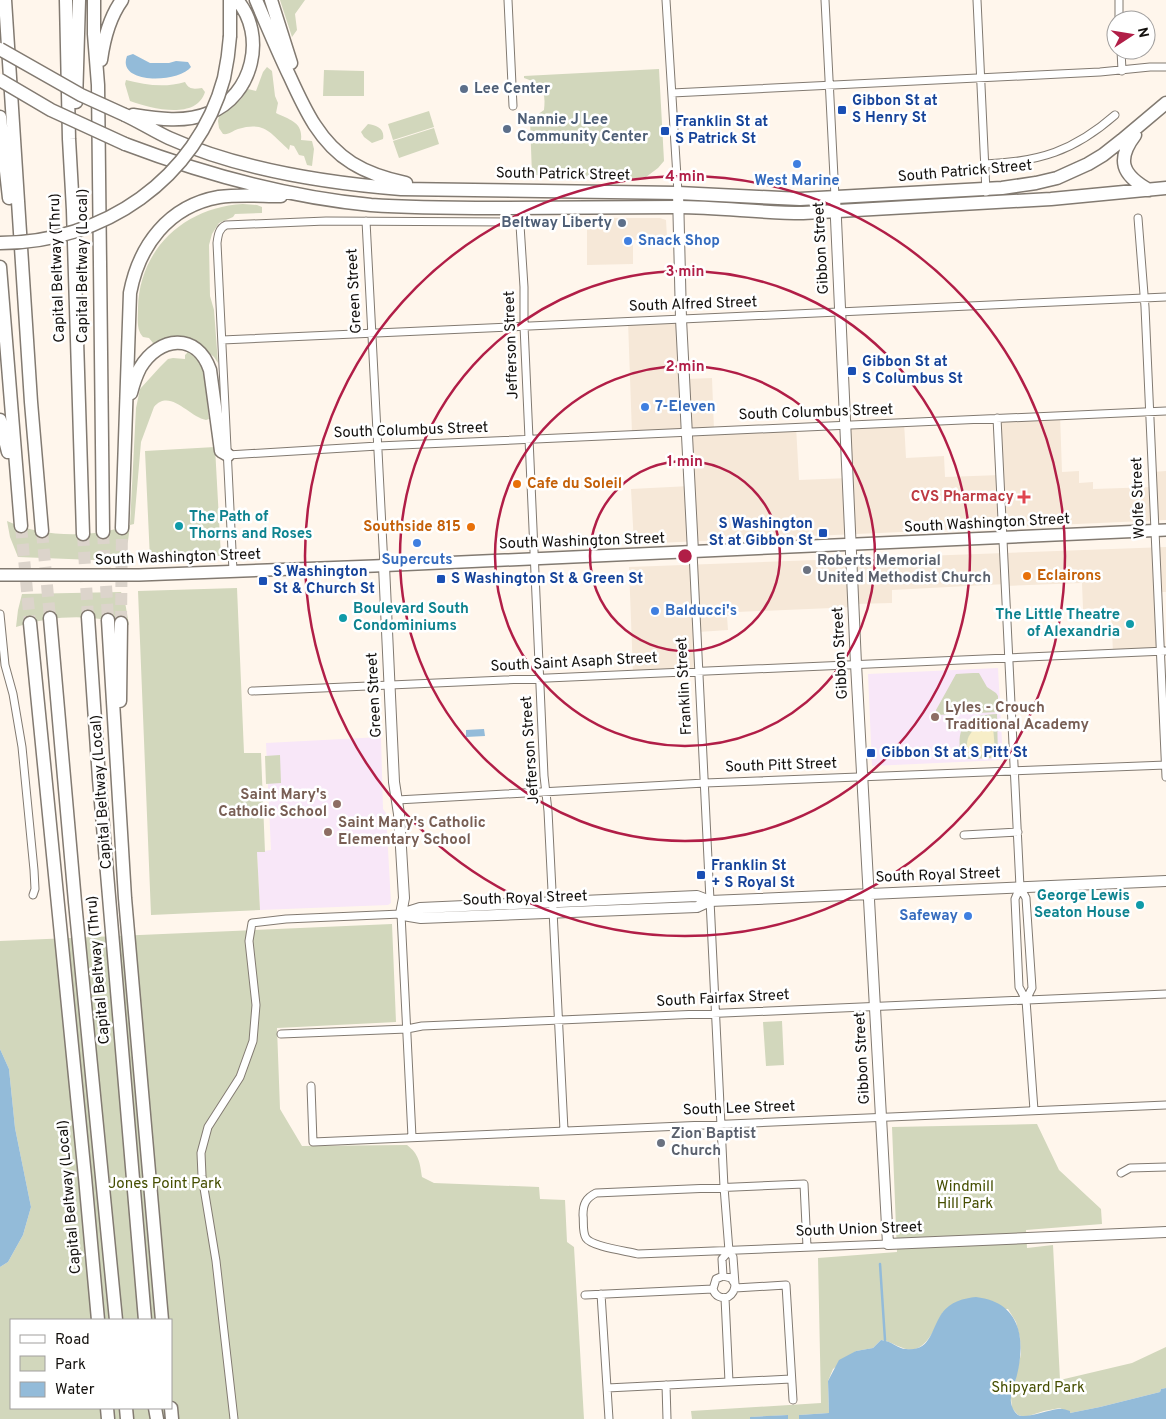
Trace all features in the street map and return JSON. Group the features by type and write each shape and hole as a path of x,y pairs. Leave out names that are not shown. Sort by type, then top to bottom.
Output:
{"highway":[{"path":"5,0 42,531"},
{"name":"Capital Beltway (Thru)","path":"66,0 83,534"},
{"path":"73,210 79,0"},
{"name":"Capital Beltway (Local)","path":"94,0 94,34 98,85 103,532"},
{"path":"98,85 106,34 112,17 122,0"},
{"path":"0,243 39,241 94,225 118,213 143,196 157,186 175,168 184,158 203,128 219,94 228,58 231,25 230,0"},
{"path":"0,49 82,95 125,114 159,119 186,119 211,113 230,100 247,76 252,63 251,26 237,0"},
{"path":"256,0 317,131 340,154 371,173 430,189"},
{"path":"271,0 304,106"},
{"name":"South Patrick Street","path":"0,80 52,110 125,144 180,164 232,179 311,197 370,204 428,207 679,207 774,213 987,202 1166,188"},
{"name":"South Patrick Street","path":"125,114 170,138 201,150 255,166 297,176 335,182 401,189 678,193 767,198 835,197 986,189 1036,183 1072,172 1103,155 1166,103"},
{"path":"0,116 32,402"},
{"path":"1145,120 1128,144 1124,152 1124,160 1126,169 1134,180 1149,190"},
{"path":"122,528 127,326 130,293 142,254 156,233 176,215 213,198 242,196 311,197"},
{"path":"0,267 21,526 0,420"},
{"path":"126,415 134,383 140,368 148,358 164,346 178,342 187,343 195,347 207,361 212,379 221,451 228,455"},
{"name":"Capital Beltway (Thru)","path":"88,617 99,779 145,1319"},
{"name":"Capital Beltway (Thru)","path":"50,618 75,902 116,1319"},
{"name":"Capital Beltway (Local)","path":"108,620 125,898 162,1319"},
{"name":"Capital Beltway (Local)","path":"30,622 98,1319"},
{"path":"118,786 121,623"}],"main road":[{"name":"South Washington Street","path":"0,575 139,575 384,566 1166,530"}],"street":[{"path":"508,0 513,106"},
{"name":"Franklin Street","path":"666,0 679,207 681,319 724,1187 729,1251 733,1257 735,1286"},
{"name":"Gibbon Street","path":"825,0 856,664 888,1244"},
{"path":"977,0 987,202"},
{"path":"1121,60 1122,71"},
{"path":"672,93 1122,71 1166,67"},
{"path":"985,164 1028,161 1052,154 1089,137 1115,115"},
{"name":"Wolfe Street","path":"1138,218 1150,412 1154,531 1163,651 1166,777"},
{"path":"234,571 218,234 222,227 226,225 366,221"},
{"name":"Jefferson Street","path":"366,221 514,222 520,225 545,793 548,811 564,1130"},
{"name":"Green Street","path":"366,221 394,782 404,898 401,914 412,1137"},
{"name":"South Alfred Street","path":"222,340 1166,297"},
{"name":"South Columbus Street","path":"228,455 378,446 1166,411"},
{"path":"997,418 1018,832 1020,887 1015,899 1019,987 1026,1000 1034,1110"},
{"path":"0,614 5,665 14,694 22,747 34,870 35,889 33,894"},
{"name":"South Saint Asaph Street","path":"252,690 1163,651"},
{"name":"South Pitt Street","path":"397,800 705,783 1166,765"},
{"path":"964,835 1018,832"},
{"name":"South Royal Street","path":"234,1419 216,1261 201,1167 201,1153 208,1127 237,1083 253,1041 256,1005 249,941 252,923 286,919 401,914 420,908 553,907 697,896 710,901 1166,880"},
{"path":"1020,887 1026,898 1032,988 1026,1000"},
{"name":"South Fairfax Street","path":"281,1034 407,1029 422,1026 1166,994"},
{"name":"South Lee Street","path":"311,1086 313,1142 1166,1105"},
{"path":"1120,1173 1130,1168 1166,1167"},
{"path":"724,1187 804,1184 807,1247"},
{"name":"South Union Street","path":"724,1187 596,1193 590,1196 583,1208 585,1238 590,1242 608,1248 638,1254 1166,1232"},
{"name":"Franklin Street","path":"723,1276 722,1259 729,1251"},
{"path":"723,1276 730,1278 735,1286 732,1295 725,1298 716,1296 713,1289 716,1279 723,1276"},
{"path":"735,1286 786,1285 793,1400"},
{"path":"585,1295 713,1289"},
{"path":"601,1294 609,1419"},
{"path":"725,1298 729,1382"},
{"path":"607,1388 791,1379"},
{"path":"666,1386 667,1419"}],"shaded area":[{"path":"587,218 660,218 666,220 667,238 633,240 633,264 587,265"},
{"path":"682,319 686,379 712,378 714,430 796,426 799,480 849,478 846,424 904,422 906,458 944,456 945,477 1001,475 998,418 1060,415 1062,472 1079,471 1079,483 1093,482 1093,489 1153,487 1153,472 1166,471 1166,520 634,544 631,489 690,486 688,432 632,434 628,321"},
{"path":"1166,547 1166,592 1158,592 1161,651 1113,653 1111,608 1083,609 1082,583 1006,586 1006,584 892,590 892,603 855,604 855,607 737,612 737,615 727,616 728,630 698,632 700,670 633,673 629,567"},
{"name":"Lyles - Crouch Traditional Academy","path":"998,668 1003,760 872,766 868,674"},
{"name":"Saint Mary's Catholic Elementary School","path":"381,737 383,809 386,813 391,903 388,905 260,910 257,852 271,850 266,743"}],"green space":[{"path":"280,0 305,0 295,14 297,30 292,37"},
{"path":"267,67 272,71 275,96 278,103 276,113 298,125 301,140 312,141 314,149 312,166 307,165 304,156 299,155 294,146 290,145 289,150 266,130 247,127 223,134 219,128 219,116 241,99 248,89 256,91 263,72"},
{"path":"659,69 664,161 658,168 646,177 627,179 532,175 530,120 544,110 544,93 539,86 524,78 524,76"},
{"path":"324,70 364,71 364,96 323,96"},
{"path":"126,80 155,85 185,82 190,88 202,88 205,92 200,101 192,107 172,110 160,109 130,101 125,84"},
{"path":"429,111 434,127 393,140 388,124"},
{"path":"368,124 382,130 383,139 372,143 364,137 361,132"},
{"path":"434,128 439,144 399,158 393,141"},
{"path":"243,204 262,207 262,213 235,214 233,217 219,223 212,234 209,245 210,296 214,310 218,363 200,345 153,343 149,338 143,337 139,331 138,324 140,287 147,267 156,250 169,235 202,213 222,207"},
{"path":"188,352 194,353 205,376 209,419 200,418 173,402 160,402 154,407 141,442 134,524 130,525 136,408 140,389 168,359 185,359 185,355"},
{"path":"215,447 221,556 150,559 145,451"},
{"path":"7,521 37,531 68,534 100,532 130,525 128,541 119,561 18,557 10,537"},
{"path":"237,588 244,753 261,753 265,852 257,852 260,910 151,915 138,591"},
{"path":"121,592 125,602 129,625 101,619 73,617 45,620 16,627 22,594"},
{"path":"979,673 987,687 998,696 998,712 937,715 936,710 956,674"},
{"path":"997,714 998,758 961,759 960,739 964,725 976,717"},
{"path":"280,755 281,783 266,784 265,756"},
{"name":"Jones Point Park","path":"392,924 396,1022 277,1028 280,1109 302,1146 407,1145 418,1159 422,1177 434,1183 539,1187 540,1199 565,1200 567,1242 574,1247 584,1419 0,1419 0,1267 8,1262 23,1235 31,1207 15,1128 9,1069 0,1049 0,941"},
{"path":"782,1021 784,1065 766,1066 763,1022"},
{"name":"Windmill Hill Park","path":"1037,1124 1059,1170 1101,1209 1102,1224 1026,1230 1027,1248 1053,1245 1060,1380 1132,1363 1166,1347 1166,1388 1161,1389 1160,1392 1070,1413 1060,1408 1025,1417 1018,1415 1012,1408 1011,1398 1021,1354 1020,1338 1016,1322 1008,1309 943,1312 933,1332 923,1345 911,1350 881,1340 873,1348 856,1351 833,1369 828,1381 829,1413 799,1415 799,1419 788,1419 787,1415 751,1417 750,1419 692,1419 691,1411 821,1403 818,1258 897,1252 892,1127"}],"sand":[{"path":"987,725 993,727 995,750 992,755 969,754 967,743 970,735 977,728"}],"water":[{"path":"133,54 150,63 188,62 191,67 174,76 163,78 139,76 131,72 126,65 127,56"},
{"path":"484,729 485,736 466,737 466,730"},
{"path":"0,1049 9,1069 15,1128 31,1207 23,1235 8,1262 0,1267"},
{"path":"976,1297 991,1300 1002,1306 1011,1314 1020,1335 1020,1361 1011,1400 1012,1407 1018,1415 1032,1415 1060,1409 1070,1411 1070,1413 1160,1392 1161,1389 1166,1388 1166,1419 799,1419 799,1415 829,1413 828,1381 839,1360 856,1351 873,1348 881,1340 903,1349 921,1347 929,1338 945,1309 958,1301"},
{"path":"788,1415 788,1419 750,1419 750,1417"}],"waterway":[{"path":"880,1264 885,1340"}],"tunnel":[{"path":"21,526 30,623"},
{"path":"121,623 122,528"},
{"path":"42,531 50,618"},
{"path":"103,532 108,620"},
{"path":"83,534 88,617"}],"place":[{"name":"Lee Center","path":"464,89"},
{"name":"Gibbon St at S Henry St","path":"842,110"},
{"name":"Nannie J Lee Community Center","path":"507,129"},
{"name":"Franklin St at S Patrick St","path":"665,131"},
{"name":"West Marine","path":"797,164"},
{"name":"Beltway Liberty","path":"622,223"},
{"name":"Snack Shop","path":"628,241"},
{"name":"Gibbon St at S Columbus St","path":"852,371"},
{"name":"7-Eleven","path":"645,407"},
{"name":"Cafe du Soleil","path":"517,484"},
{"name":"CVS Pharmacy","path":"1024,497"},
{"name":"The Path of Thorns and Roses","path":"179,526"},
{"name":"Southside 815","path":"471,527"},
{"name":"S Washington St at Gibbon St","path":"823,533"},
{"name":"Supercuts","path":"417,543"},
{"name":"Roberts Memorial United Methodist Church","path":"807,570"},
{"name":"Eclairons","path":"1027,576"},
{"name":"S Washington St & Green St","path":"441,579"},
{"name":"S Washington St & Church St","path":"263,581"},
{"name":"Balducci's","path":"655,611"},
{"name":"Boulevard South Condominiums","path":"343,618"},
{"name":"The Little Theatre of Alexandria","path":"1130,624"},
{"name":"Lyles - Crouch Traditional Academy","path":"935,717"},
{"name":"Gibbon St at S Pitt St","path":"871,753"},
{"name":"Saint Mary's Catholic School","path":"337,804"},
{"name":"Saint Mary's Catholic Elementary School","path":"328,832"},
{"name":"Franklin St + S Royal St","path":"701,875"},
{"name":"George Lewis Seaton House","path":"1140,905"},
{"name":"Safeway","path":"968,916"},
{"name":"Zion Baptist Church","path":"661,1143"}],"park label":[{"name":"Shipyard Park","path":"1038,1388"}]}
